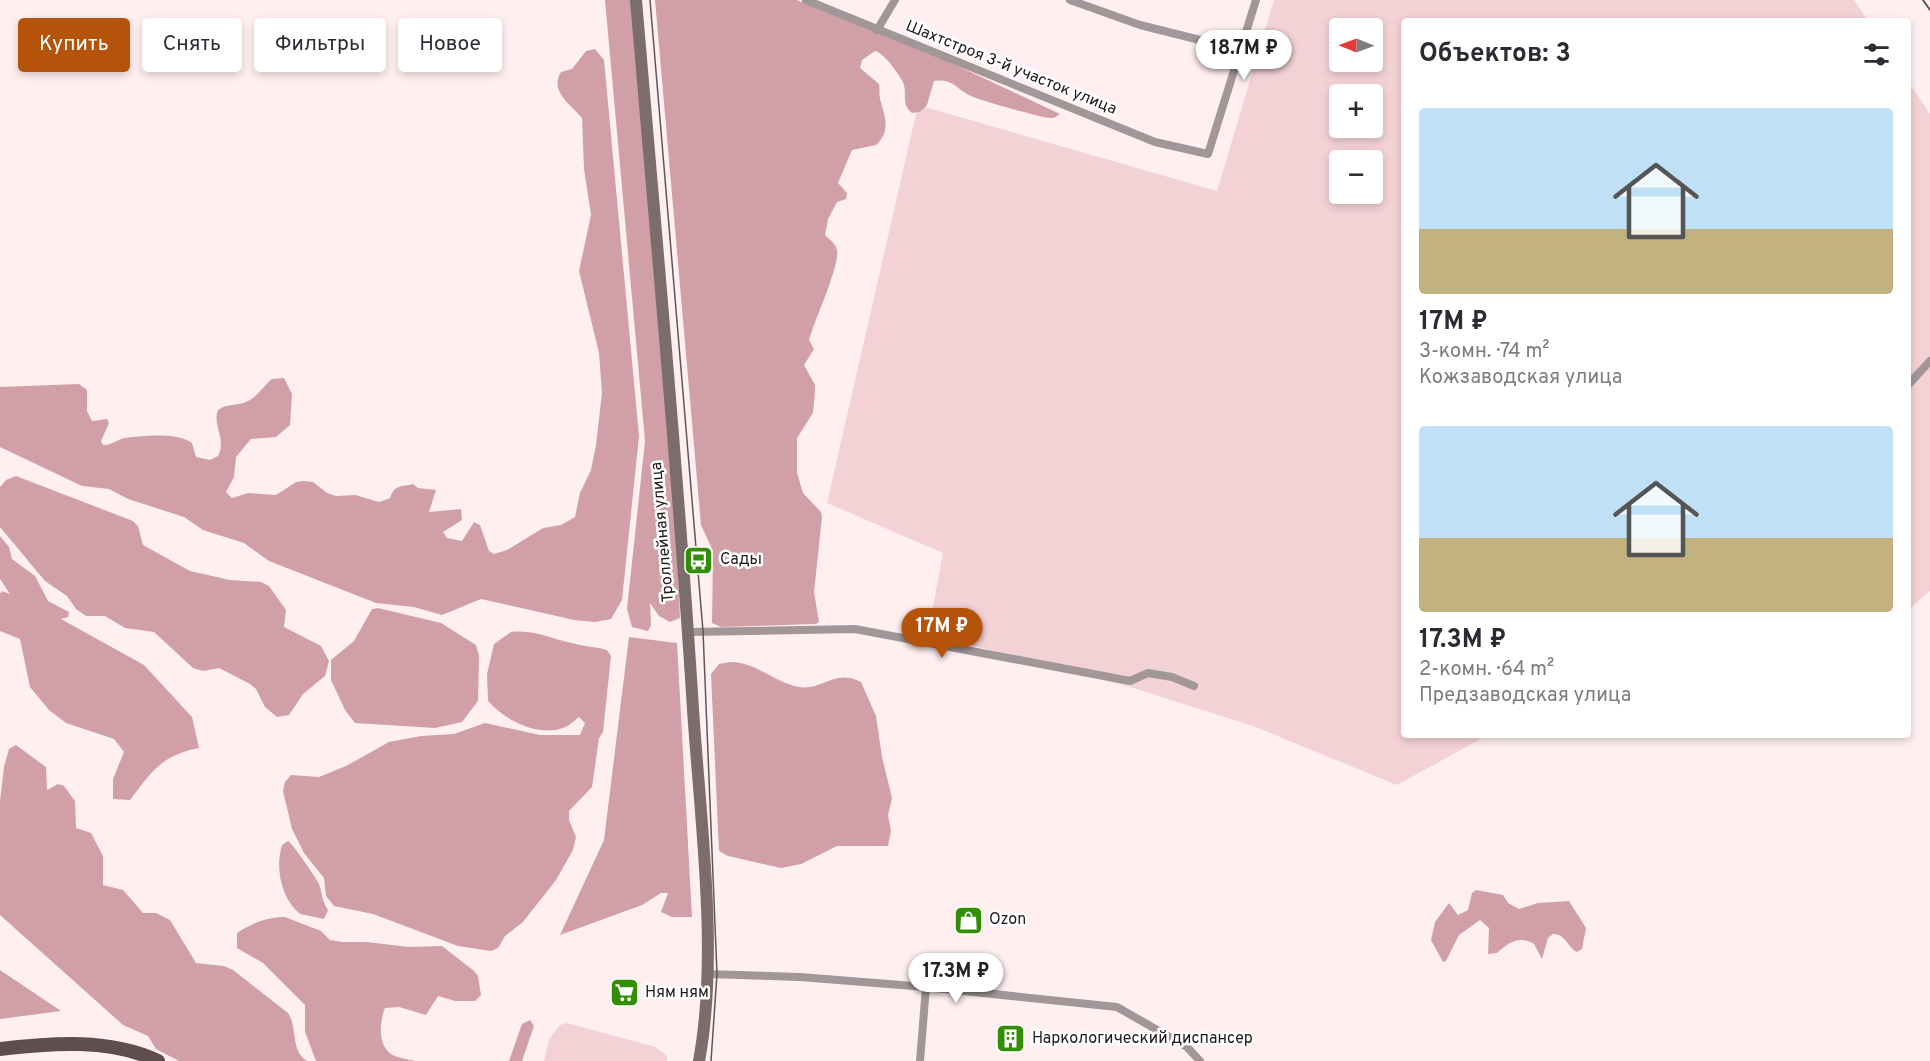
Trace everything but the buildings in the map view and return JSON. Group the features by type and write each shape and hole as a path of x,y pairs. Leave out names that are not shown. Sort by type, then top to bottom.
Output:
{"main road":[{"path":"0,1048 90,1045 121,1049 158,1061"},
{"path":"0,1057 81,1052 135,1061"}],"street":[{"name":"Троллейная улица","path":"636,0 688,632 703,862 706,974 699,1061"},
{"name":"Шахтстроя 3-й участок улица","path":"806,0 1155,142 1209,154 1240,50"},
{"path":"878,30 896,0"},
{"path":"1070,0 1140,25 1240,50 1256,0"},
{"path":"1911,382 1930,361"},
{"path":"688,632 845,628 1065,666 1130,681 1148,673 1172,677 1194,686"},
{"path":"706,974 800,977 926,987 1117,1007 1187,1047 1200,1061"},
{"path":"920,1061 926,987"}],"shaded area":[{"path":"605,0 632,0 677,550 680,618 670,622 659,616 650,603 651,625 648,631 632,627 627,609 645,441"},
{"path":"655,0 797,0 945,60 1060,114 1054,118 1047,118 1012,109 971,96 950,83 940,80 934,81 927,105 920,112 912,113 906,106 903,82 887,60 875,51 862,60 860,68 879,84 885,116 884,134 876,145 852,150 838,183 847,193 846,199 837,202 828,219 825,235 835,246 837,258 809,340 814,349 804,365 815,385 813,413 797,438 797,473 803,493 821,512 822,517 814,592 819,622 816,624 721,627 712,623 713,551 701,525"},
{"path":"1274,0 1854,0 1866,18 1401,18 1401,738 1483,738 1397,785 1253,726 1130,687 928,634 943,553 827,503 918,105 1217,191"},
{"path":"595,49 604,60 639,436 622,600 611,619 595,622 574,620 481,599 442,615 414,607 376,603 269,561 244,543 203,530 184,517 128,499 109,489 82,486 0,447 0,387 79,384 87,390 87,411 92,421 107,419 109,423 101,441 103,445 125,438 177,437 192,443 196,457 210,460 218,456 221,444 217,422 218,410 225,406 246,402 272,379 284,378 292,394 290,425 276,437 251,439 236,457 234,477 226,492 232,498 248,493 276,495 296,482 304,481 313,482 327,493 336,496 355,495 379,502 390,498 396,488 413,484 418,488 436,490 429,512 461,509 462,520 443,532 447,538 462,541 474,522 480,525 489,551 494,554 507,550 543,528 561,525 575,517 580,493 591,470 602,393 599,353 579,271 591,215 584,169 582,118 559,91 558,79 561,72 572,69 586,51"},
{"path":"1911,86 1930,114 1930,591 1911,607"},
{"path":"16,476 133,521 138,526 143,545 190,571 230,580 261,582 269,586 286,610 284,627 321,646 329,661 325,676 303,694 289,715 277,717 265,707 256,689 250,684 219,668 203,671 193,668 154,632 125,628 105,616 86,616 76,609 67,596 45,581 0,527 0,487 6,480"},
{"path":"0,536 9,547 12,559 35,576 48,601 69,612 68,617 61,619 144,665 192,717 199,748 176,755 159,766 130,800 113,799 113,779 124,752 114,739 66,723 49,710 30,687 20,639 0,631 0,594 2,591 10,594 0,579"},
{"path":"378,608 441,623 476,645 479,656 478,701 462,722 435,728 355,723 345,710 331,680 331,660 354,641 372,609"},
{"path":"511,632 537,634 604,649 611,656 603,732 599,738 592,787 569,811 569,820 576,837 573,850 556,880 523,922 505,936 498,948 491,951 458,946 373,914 334,906 326,896 324,878 304,853 292,829 283,791 285,782 291,775 319,777 346,766 389,742 421,736 454,734 485,723 540,735 580,735 585,723 579,717 563,728 543,730 512,720 488,701 487,674 494,644"},
{"path":"629,637 677,643 692,917 672,917 661,912 668,893 661,893 642,905 560,935 604,840"},
{"path":"730,662 748,665 799,687 815,686 844,677 861,682 876,716 882,757 892,798 888,815 891,831 888,846 837,846 801,864 781,868 728,856 719,851 711,674 719,664"},
{"path":"16,745 46,767 47,790 58,784 64,786 75,801 76,828 91,833 103,856 103,885 123,890 143,913 156,913 170,920 196,963 224,966 233,970 288,1013 298,1051 307,1061 179,1061 156,1049 148,1036 123,1025 0,915 0,801 4,767 9,749"},
{"path":"288,841 319,884 328,910 324,919 300,914 288,900 281,882 279,863 282,845"},
{"path":"1476,890 1503,895 1508,903 1519,909 1538,903 1569,901 1586,928 1582,949 1577,952 1564,938 1553,934 1548,938 1542,959 1534,944 1523,940 1510,943 1497,953 1488,954 1489,928 1480,920 1459,935 1446,961 1443,962 1431,940 1435,922 1449,903 1458,915 1468,910 1472,893"},
{"path":"285,917 321,931 330,940 409,947 442,946 478,976 481,995 475,1001 455,1001 438,996 426,1015 399,1007 385,1008 381,1026 383,1044 391,1054 415,1061 316,1061 305,1032 305,1005 263,963 237,948 237,933 260,921"},
{"path":"0,970 61,1011 0,1019"},
{"path":"530,1020 534,1026 522,1061 509,1061 522,1024"},
{"path":"567,1023 656,1047 667,1056 667,1061 544,1061 549,1039 560,1025"}],"tram line":[{"path":"650,0 703,631 717,974 711,1061"}],"railway":[{"path":"1923,0 1930,10"}],"place":[{"name":"Сады","path":"699,560"},
{"name":"Ozon","path":"968,920"},
{"name":"Ням ням","path":"624,993"},
{"name":"Наркологический диспансер","path":"1011,1039"}]}
